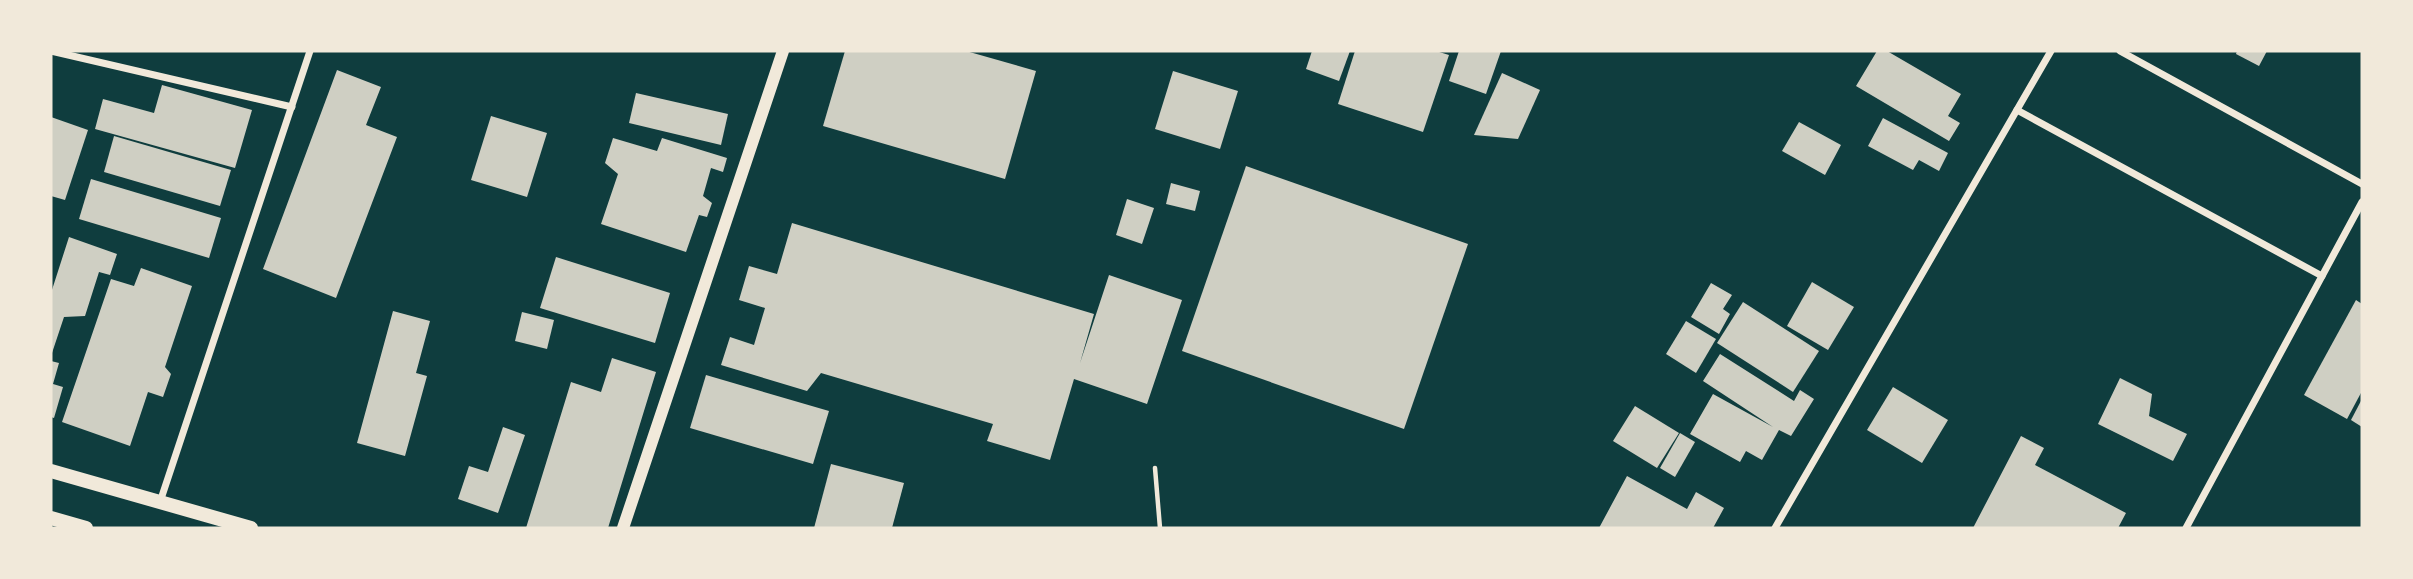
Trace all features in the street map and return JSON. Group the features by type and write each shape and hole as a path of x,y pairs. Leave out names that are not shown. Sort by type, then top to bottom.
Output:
{"main road":[{"path":"51,471 251,528"},
{"path":"51,518 86,528"}],"street":[{"path":"51,51 292,107"},
{"path":"160,502 310,51"},
{"path":"623,528 783,51"},
{"path":"1775,528 2051,51"},
{"path":"2120,51 2362,184"},
{"path":"2017,110 2322,276"},
{"path":"2186,528 2362,202"}],"path":[{"path":"1155,468 1160,528"}],"building":[{"path":"845,51 966,51 1036,71 1005,179 823,126"},
{"path":"1312,51 1350,51 1339,81 1306,69"},
{"path":"1355,51 1436,51 1449,55 1423,132 1338,104"},
{"path":"1459,51 1501,51 1486,94 1449,81"},
{"path":"1877,51 1887,51 1961,94 1948,116 1960,123 1949,141 1856,86"},
{"path":"2237,51 2267,51 2259,66 2236,54"},
{"path":"337,70 381,87 366,125 397,137 336,298 263,269"},
{"path":"1173,71 1238,91 1220,149 1155,129"},
{"path":"1502,73 1540,90 1518,139 1474,135"},
{"path":"162,85 252,110 235,168 95,129 103,99 154,113"},
{"path":"636,93 728,114 721,145 629,123"},
{"path":"491,116 547,133 527,197 471,180"},
{"path":"51,117 88,130 65,200 51,196"},
{"path":"1883,118 1948,153 1939,171 1919,160 1913,170 1868,146"},
{"path":"1799,122 1841,145 1825,175 1782,151"},
{"path":"114,136 231,170 220,206 104,172"},
{"path":"613,138 657,151 662,138 727,158 723,172 711,168 703,196 712,203 707,217 699,215 686,252 601,224 618,174 605,163"},
{"path":"1246,166 1468,244 1404,429 1182,351"},
{"path":"91,179 221,218 209,258 79,219"},
{"path":"1171,183 1200,191 1195,211 1166,204"},
{"path":"1127,199 1154,208 1142,244 1116,235"},
{"path":"792,223 1094,314 1080,363 1109,275 1182,300 1147,404 1074,379 1050,460 987,441 993,424 821,373 807,391 721,365 730,337 754,345 765,308 739,300 749,266 777,274"},
{"path":"69,237 117,254 110,275 99,272 85,316 64,317 51,356 51,293"},
{"path":"556,257 670,293 655,343 540,308"},
{"path":"141,268 192,286 165,367 171,374 163,397 148,392 130,446 62,422 111,279 134,286"},
{"path":"1812,282 1854,307 1828,350 1787,326"},
{"path":"1711,283 1732,295 1723,309 1730,314 1719,334 1691,317"},
{"path":"2356,300 2362,304 2362,391 2347,419 2304,395"},
{"path":"1743,302 1819,351 1793,392 1717,343"},
{"path":"393,311 430,321 416,373 427,376 405,456 357,443"},
{"path":"522,312 554,320 547,349 515,341"},
{"path":"1686,321 1716,339 1696,373 1666,354"},
{"path":"1720,354 1794,401 1800,390 1814,399 1791,436 1779,430 1762,460 1746,451 1740,462 1690,434 1713,394 1773,427 1703,381"},
{"path":"612,358 656,372 608,528 526,528 571,382 601,392"},
{"path":"51,361 59,363 53,384 63,387 54,418 51,417"},
{"path":"706,375 829,411 813,464 690,428"},
{"path":"2120,378 2152,394 2149,416 2187,434 2173,461 2098,424"},
{"path":"1893,387 1948,420 1922,463 1867,430"},
{"path":"2362,399 2362,427 2351,420"},
{"path":"1635,406 1679,433 1657,468 1613,441"},
{"path":"503,427 525,435 498,513 458,499 469,466 488,472"},
{"path":"1680,433 1695,442 1675,477 1660,468"},
{"path":"2021,436 2044,448 2035,465 2126,513 2118,528 1973,528"},
{"path":"831,464 904,483 892,528 814,528"},
{"path":"1627,476 1687,509 1696,492 1724,508 1713,528 1599,528"}]}
